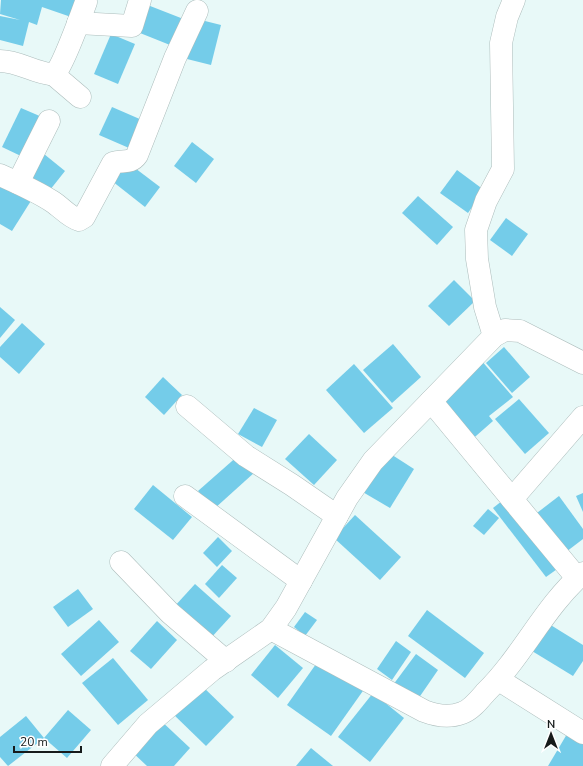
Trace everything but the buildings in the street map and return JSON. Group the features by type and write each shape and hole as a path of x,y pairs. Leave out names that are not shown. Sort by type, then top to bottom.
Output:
{"street":[{"path":"78,22 132,26 140,0"},
{"path":"494,336 484,300 477,259 476,230 486,201 503,169 502,43 507,17 514,0"},
{"path":"53,74 57,72 65,58 86,2"},
{"path":"49,121 9,179 38,192 60,206 73,218 79,220 84,216 113,163 130,161 134,159 175,58 197,11"},
{"path":"0,61 8,61 53,74 80,97"},
{"path":"112,766 148,724 226,661 271,628 301,581 337,516 373,461 494,336 505,330 520,331 583,363"},
{"path":"271,628 434,715 449,716 464,713 498,680 555,604 580,575 512,499 431,401"},
{"path":"187,406 246,456 337,516"},
{"path":"512,499 583,417"},
{"path":"185,496 301,581"},
{"path":"121,562 170,613 226,661"},
{"path":"498,680 583,733"}]}
